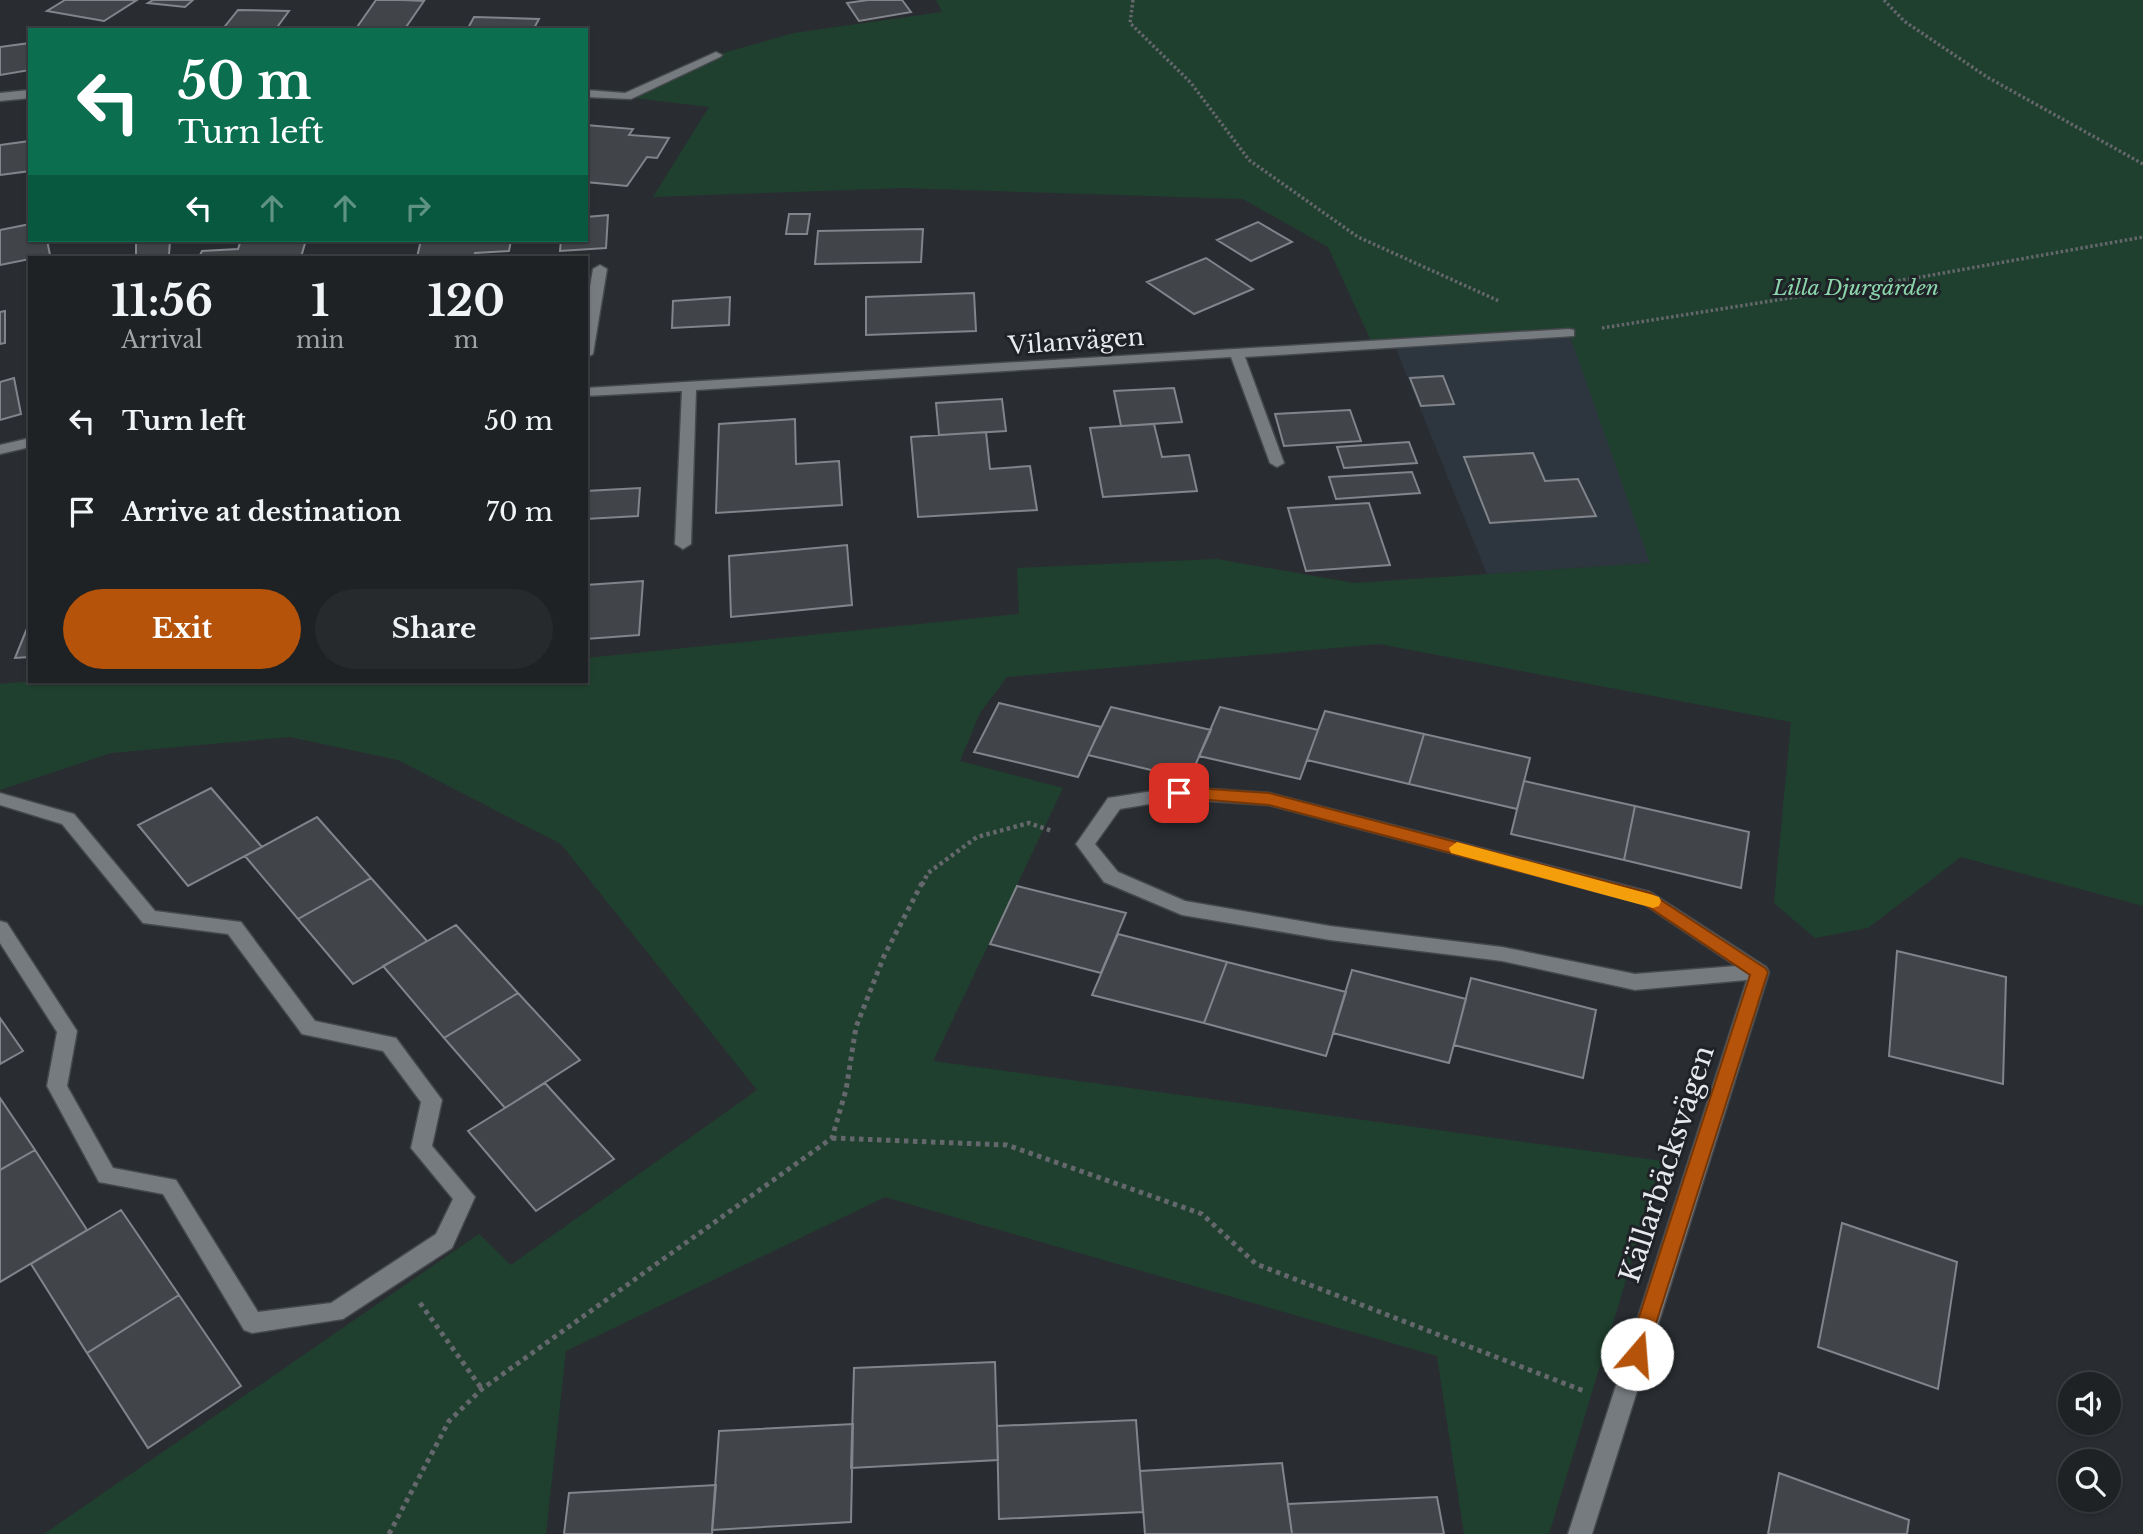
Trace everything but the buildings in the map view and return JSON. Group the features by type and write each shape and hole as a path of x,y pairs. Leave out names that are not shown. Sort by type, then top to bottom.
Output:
{"street":[{"path":"588,93 627,97 716,55"},
{"path":"0,97 28,94"},
{"path":"588,342 600,269"},
{"name":"Vilanvägen","path":"588,392 1569,333"},
{"path":"1237,354 1277,463"},
{"path":"683,544 689,386"},
{"path":"0,450 28,443"},
{"path":"1179,793 1269,799 1650,899 1759,972 1635,982 1502,954 1330,933 1182,908 1111,877 1085,844 1114,803 1179,793"},
{"path":"0,799 68,819 150,918 234,927 309,1028 389,1044 432,1100 421,1148 464,1197 444,1241 335,1312 252,1323 169,1186 106,1176 57,1086 67,1031 0,928"},
{"name":"Källarbäcksvägen","path":"1580,1534 1759,972"}],"path":[{"path":"1133,0 1130,23 1191,83 1249,160 1358,236 1507,305"},
{"path":"1884,0 1904,21 1987,76 2143,164"},
{"path":"1569,333 1935,274 2143,237"},
{"path":"832,1138 846,1090 856,1027 884,956 928,873 977,837 1029,823 1085,844"},
{"path":"389,1534 449,1421 482,1388 832,1138 1007,1145 1202,1214 1256,1264 1621,1405"},
{"path":"397,1271 482,1388"}],"shaded area":[{"path":"1569,333 1651,563 1487,574 1394,344"}],"green space":[{"name":"Lilla Djurgården","path":"936,0 2143,0 2143,906 1961,857 1868,928 1815,938 1774,903 1791,722 1379,644 1007,677 980,713 960,761 1063,788 933,1061 1662,1161 1549,1534 1464,1534 1437,1356 885,1197 566,1351 546,1534 44,1534 479,1234 511,1265 757,1090 561,844 398,760 290,737 111,753 0,790 0,684 28,682 588,683 588,658 1019,614 1017,568 1217,559 1354,583 1650,563 1569,333 1373,345 1328,247 1243,199 904,188 653,197 709,107 627,97 716,55 794,33 942,12"}],"slow traffic":[{"path":"1457,848 1653,901"}],"route":[{"path":"1179,793 1269,799 1650,899 1759,972 1637,1354"}]}
